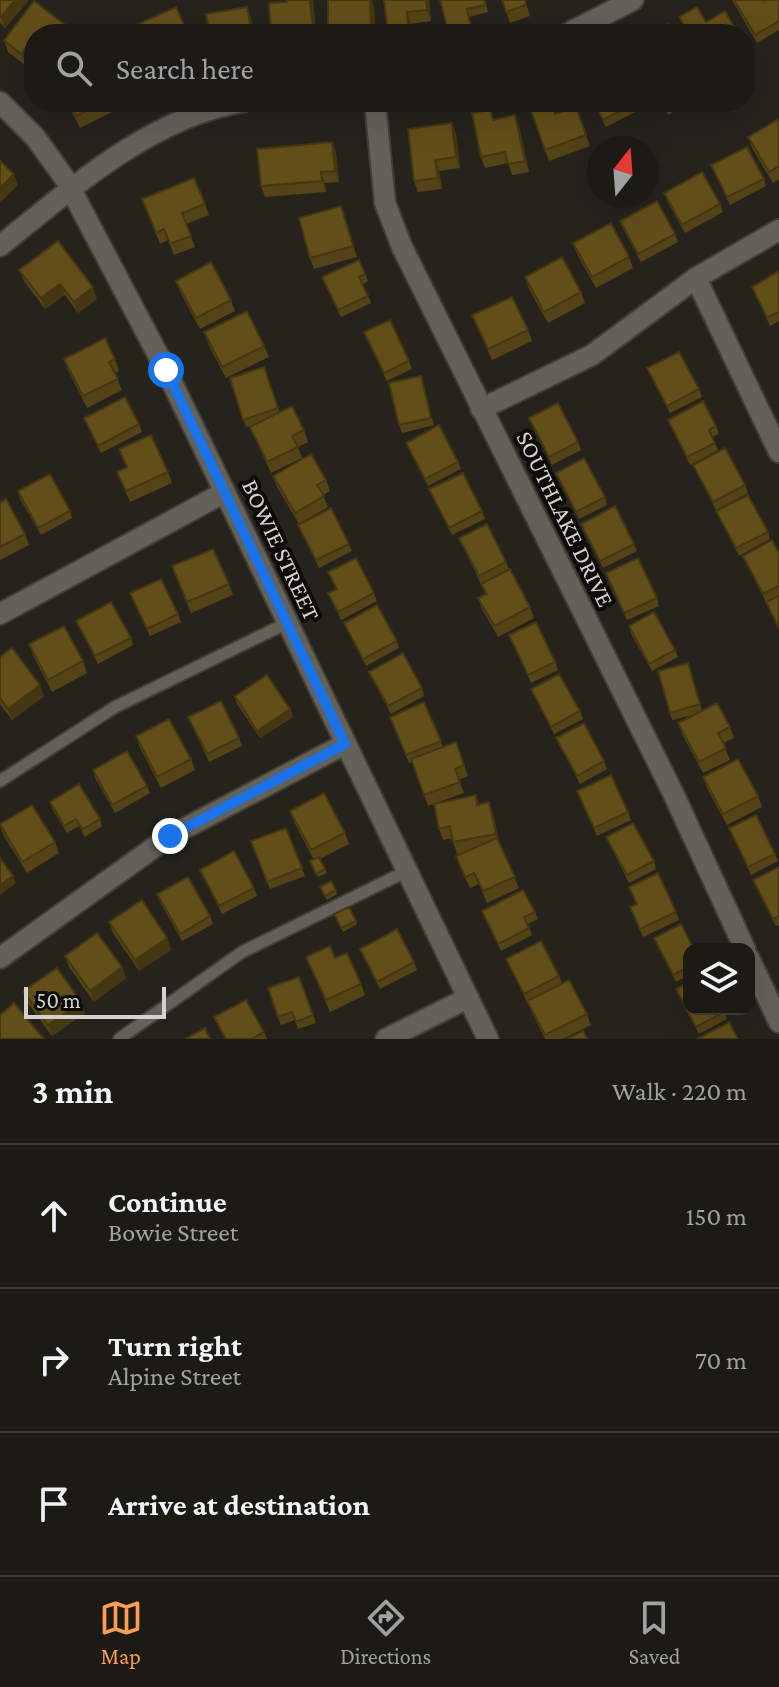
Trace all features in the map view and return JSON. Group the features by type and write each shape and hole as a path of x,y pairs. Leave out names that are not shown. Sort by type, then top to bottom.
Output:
{"street":[{"path":"586,24 633,0"},
{"name":"BOWIE STREET","path":"0,102 35,137 71,189 225,492 488,1039"},
{"path":"0,246 71,189 125,152 175,124 212,112"},
{"name":"SOUTHLAKE DRIVE","path":"376,112 385,203 481,409 673,793 742,943"},
{"path":"481,409 592,355 696,278 779,230"},
{"path":"696,278 779,452"},
{"path":"0,614 225,492"},
{"path":"0,958 170,836 345,744"},
{"path":"755,971 779,1022"},
{"path":"386,1039 468,998"}],"lane":[{"path":"0,781 115,707 287,623"},
{"path":"119,1039 242,952 407,871"}],"building":[{"path":"0,0 15,0 1,17 0,16"},
{"path":"310,0 313,24 270,24 269,3"},
{"path":"328,0 370,0 371,24 328,24"},
{"path":"384,0 426,0 427,10 407,12 408,24 387,24"},
{"path":"440,0 484,0 486,5 467,9 470,24 446,24"},
{"path":"502,0 525,0 526,5 506,12"},
{"path":"734,0 779,0 779,21 755,35 755,24 748,24"},
{"path":"34,1 64,24 24,24 24,50 21,54 4,40"},
{"path":"176,7 184,24 138,24"},
{"path":"247,7 250,24 208,24 206,14"},
{"path":"697,7 706,22 725,11 732,24 683,24 679,17"},
{"path":"491,112 493,120 515,115 525,161 508,164 505,152 481,157 472,113"},
{"path":"532,112 578,112 586,135 545,150"},
{"path":"599,112 618,112 603,120"},
{"path":"779,119 779,166 769,172 748,137"},
{"path":"452,123 456,157 435,160 438,178 414,181 408,129"},
{"path":"332,142 335,171 321,172 322,181 261,186 257,149"},
{"path":"747,147 764,179 727,197 711,165"},
{"path":"0,161 14,174 0,188"},
{"path":"702,172 720,204 682,225 664,193"},
{"path":"194,178 205,204 182,213 191,236 170,244 164,229 156,233 142,199"},
{"path":"659,205 675,234 638,254 620,221 644,208 659,208"},
{"path":"341,206 353,246 310,258 299,218"},
{"path":"611,223 629,257 592,277 573,243"},
{"path":"58,241 93,287 74,302 60,284 41,298 19,270"},
{"path":"562,257 581,292 544,312 525,277"},
{"path":"359,260 365,274 359,277 368,296 338,310 322,277"},
{"path":"211,262 231,300 196,318 176,281"},
{"path":"779,271 779,312 767,318 752,287"},
{"path":"512,297 528,330 488,349 472,315"},
{"path":"247,311 264,346 222,367 204,332"},
{"path":"390,320 409,361 384,373 364,332"},
{"path":"105,338 115,359 109,362 118,379 83,396 64,359"},
{"path":"679,352 699,389 667,406 647,368"},
{"path":"264,367 278,408 243,420 230,378"},
{"path":"421,376 431,418 399,425 389,383"},
{"path":"125,397 139,424 98,446 84,418"},
{"path":"703,401 716,426 709,430 715,443 687,457 668,420"},
{"path":"558,403 578,442 549,457 529,418"},
{"path":"292,406 304,430 292,436 298,447 267,462 250,427"},
{"path":"439,425 458,462 425,479 406,443"},
{"path":"151,435 168,472 126,491 117,472 127,467 119,449"},
{"path":"725,448 745,485 713,502 693,465"},
{"path":"311,454 326,480 317,485 324,496 295,513 273,476"},
{"path":"584,458 605,497 576,512 556,473"},
{"path":"463,473 482,511 449,528 429,489"},
{"path":"50,474 70,511 38,528 18,491"},
{"path":"748,495 768,532 736,548 716,511"},
{"path":"6,499 25,534 0,547 0,503"},
{"path":"615,506 634,544 600,561 581,524"},
{"path":"331,508 349,544 316,560 298,525"},
{"path":"487,524 506,562 479,576 459,538"},
{"path":"772,540 779,553 779,586 763,594 743,556"},
{"path":"213,549 229,584 187,602 172,566"},
{"path":"356,558 374,593 338,612 328,593 337,589 328,572"},
{"path":"638,558 657,598 624,613 606,573"},
{"path":"510,569 530,607 494,626 478,598 487,594 481,584"},
{"path":"161,579 178,614 147,629 130,593"},
{"path":"779,596 779,628 766,602"},
{"path":"111,602 131,638 95,656 76,621"},
{"path":"377,605 397,641 363,659 344,623"},
{"path":"654,612 675,650 649,664 629,626"},
{"path":"536,622 555,662 528,675 509,635"},
{"path":"64,626 83,661 48,680 29,644"},
{"path":"12,648 40,685 8,709 0,698 0,657"},
{"path":"403,653 422,688 388,706 369,672"},
{"path":"688,663 700,704 670,713 658,671"},
{"path":"559,674 580,711 551,727 531,689"},
{"path":"267,675 290,709 257,731 235,696"},
{"path":"221,701 239,738 207,754 188,717"},
{"path":"424,702 441,741 406,755 390,717"},
{"path":"717,703 730,727 718,733 726,748 699,762 678,723"},
{"path":"169,719 191,759 157,777 136,736"},
{"path":"584,723 604,761 577,776 556,738"},
{"path":"456,742 464,765 455,769 460,782 424,795 411,759"},
{"path":"127,751 147,786 112,805 93,770"},
{"path":"738,759 758,796 723,814 703,777"},
{"path":"611,775 628,812 594,828 577,791"},
{"path":"79,784 100,819 83,829 76,819 64,826 50,802"},
{"path":"324,793 345,833 311,850 290,811"},
{"path":"476,795 477,805 489,802 496,834 453,842 450,826 439,829 434,804"},
{"path":"32,805 55,842 22,862 0,824"},
{"path":"756,815 775,854 748,867 729,828"},
{"path":"633,823 654,861 627,875 606,837"},
{"path":"286,828 302,868 267,882 251,841"},
{"path":"497,838 515,877 483,891 474,873 465,877 456,856"},
{"path":"234,851 254,888 219,906 200,870"},
{"path":"319,857 325,869 316,874 310,861"},
{"path":"0,858 13,876 0,885"},
{"path":"779,867 779,916 773,919 753,880"},
{"path":"658,873 676,912 640,929 630,907 637,904 629,887"},
{"path":"188,877 210,916 180,934 157,894"},
{"path":"331,881 336,890 325,896 320,887"},
{"path":"523,890 535,912 524,917 529,928 498,944 482,911"},
{"path":"142,900 167,938 135,960 109,922"},
{"path":"349,907 356,921 341,928 334,914"},
{"path":"681,924 691,943 683,943 683,969 673,975 654,938"},
{"path":"397,929 414,962 377,982 360,949"},
{"path":"97,933 122,967 90,991 65,956"},
{"path":"541,941 559,976 524,994 506,959"},
{"path":"330,946 335,958 347,953 361,984 326,1000 306,957"},
{"path":"57,968 81,1002 48,1025 23,991"},
{"path":"299,977 313,1015 296,1022 292,1012 278,1017 268,988"},
{"path":"569,980 587,1014 545,1035 527,1001"},
{"path":"683,985 683,1002 676,989"},
{"path":"246,1000 264,1032 251,1039 226,1039 214,1017"},
{"path":"14,1003 44,1039 0,1039 0,1015"},
{"path":"690,1015 718,1015 696,1027"},
{"path":"729,1022 738,1039 697,1039"},
{"path":"205,1028 210,1039 185,1039"},
{"path":"583,1031 587,1039 567,1039"}],"route":[{"path":"166,370 345,744 170,836"}]}
